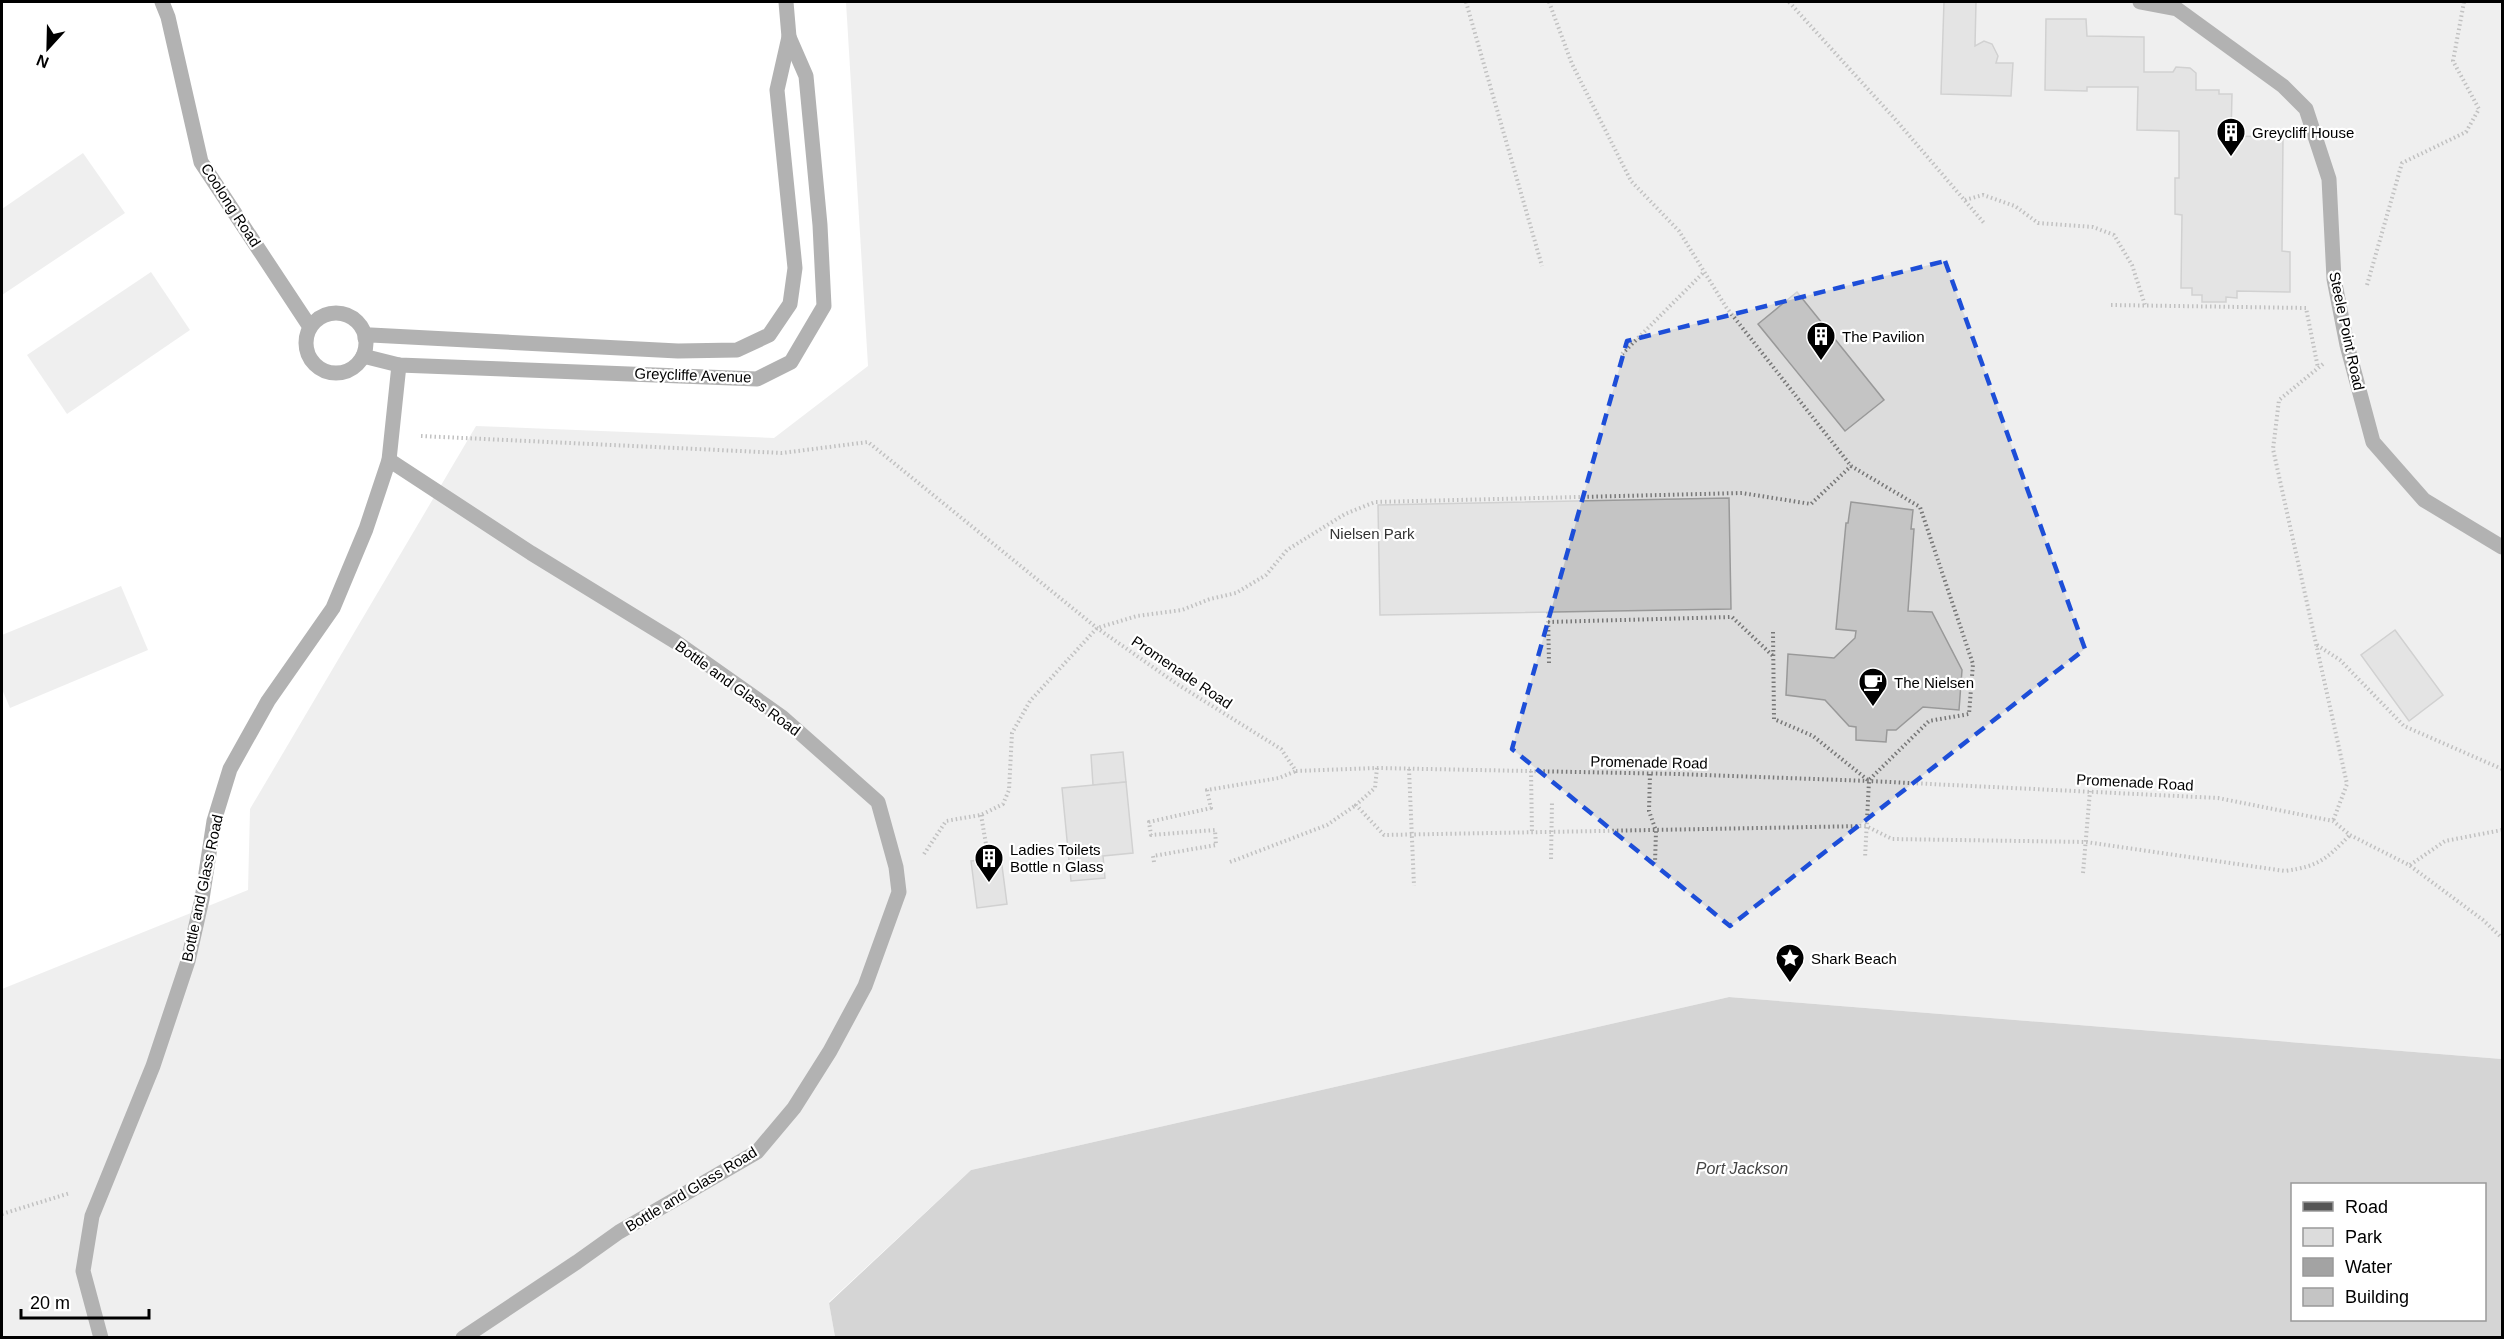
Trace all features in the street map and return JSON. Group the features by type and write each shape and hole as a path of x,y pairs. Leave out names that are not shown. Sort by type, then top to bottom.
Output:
{"street":[{"name":"Coolong Road","path":"162,2 168,17 201,162 310,327"},
{"name":"Greycliffe Avenue","path":"365,338 371,335 678,351 737,350 768,334 790,304 795,268 777,90 789,37 786,2"},
{"name":"Steele Point Road","path":"2140,2 2177,9 2283,86 2306,109 2329,179 2334,279 2347,345 2373,442 2424,500 2502,547"},
{"name":"Greycliffe Avenue","path":"363,356 399,365 757,379 790,362 824,306 820,225 806,76 789,37"},
{"path":"331,314 341,314 355,320 362,328 365,338 363,356 354,367 346,372 336,374 324,370 315,365 308,355 306,344 310,327 324,316 331,314"},
{"name":"Bottle and Glass Road","path":"101,1338 83,1272 92,1216 153,1066 188,961 202,899 214,821 230,769 268,701 333,608 366,529 389,460 399,365"},
{"name":"Bottle and Glass Road","path":"389,460 531,553 676,642 782,717 878,802 896,867 899,892 866,986 830,1051 794,1108 757,1152 619,1232 577,1263 463,1338"}],"path":[{"path":"1466,2 1542,266"},
{"path":"1549,2 1572,64 1631,181 1679,231 1726,308 1851,466 1920,507 1973,664 1969,714 1929,721 1869,781 1865,858"},
{"path":"1789,2 1984,223"},
{"path":"2341,314 2361,305 2402,163 2466,132 2479,110 2453,62 2464,2"},
{"path":"1965,200 1983,195 2015,206 2038,223 2093,227 2114,235 2132,265 2145,306"},
{"path":"1622,354 1704,272"},
{"path":"2111,305 2306,308 2318,368"},
{"path":"2333,821 2347,784 2273,449 2279,400 2347,345"},
{"name":"Promenade Road","path":"392,434 782,453 868,442 1097,628 1144,663 1281,749 1296,771 1377,768 1650,774 1869,781 2218,798 2333,821 2350,835 2409,865 2483,920 2502,938"},
{"path":"946,821 981,815 1003,804 1009,790 1012,733 1030,701 1097,628 1137,616 1182,610 1210,599 1236,593 1266,574 1287,550 1345,514 1375,502 1742,493 1811,504 1851,466"},
{"path":"1548,612 1549,663"},
{"path":"1548,622 1732,617 1774,657"},
{"path":"1773,632 1774,719 1813,736 1869,781"},
{"path":"2316,645 2340,660 2404,726 2502,770"},
{"path":"1230,862 1327,825 1356,805 1375,788 1377,768"},
{"path":"1409,769 1414,886"},
{"path":"1154,862 1153,856 1216,845 1215,830 1151,835 1149,822 1211,808 1207,790 1279,778 1296,771"},
{"path":"1531,771 1532,833"},
{"path":"1650,774 1649,811 1656,831 1655,863"},
{"path":"2083,873 2090,791"},
{"path":"1551,859 1552,802"},
{"path":"1356,805 1384,835 1866,826 1892,839 2086,842 2285,870 2312,867 2329,856 2350,835"},
{"path":"981,815 988,856"},
{"path":"2409,865 2445,841 2502,830"},
{"path":"2,1214 105,1182"}],"highlighted area":[{"path":"1945,261 2085,649 1730,926 1512,749 1627,341"}],"green space":[{"name":"Nielsen Park","path":"846,2 2502,2 2502,1059 1729,997 971,1170 829,1302 835,1337 2,1338 2,989 248,890 250,809 476,426 774,438 868,366"},
{"path":"83,153 125,213 2,295 2,209"},
{"path":"151,272 190,330 67,414 27,355"},
{"path":"121,586 148,650 10,708 2,689 2,635"}],"water":[{"name":"Port Jackson","path":"1729,997 2502,1059 2502,1337 835,1337 829,1303 971,1170"}],"building":[{"path":"1944,2 1976,2 1975,46 1984,41 1992,44 1998,56 1996,63 2013,63 2011,96 1941,94"},
{"name":"Greycliff House","path":"2046,19 2086,19 2087,36 2144,37 2144,72 2173,72 2176,67 2190,68 2196,73 2196,90 2219,90 2219,94 2232,94 2231,136 2283,137 2282,251 2290,252 2290,292 2237,291 2237,298 2226,297 2226,302 2202,302 2202,295 2192,295 2192,288 2181,288 2182,215 2175,214 2175,178 2179,178 2179,131 2137,130 2138,87 2087,87 2087,91 2045,90"},
{"name":"The Pavilion","path":"1797,292 1884,400 1845,431 1758,324"},
{"path":"1729,498 1731,609 1380,615 1378,505"},
{"path":"1851,502 1913,510 1911,529 1914,529 1908,611 1932,612 1962,670 1959,710 1923,707 1896,730 1887,730 1886,742 1856,740 1856,727 1849,726 1825,700 1786,695 1788,654 1834,658 1855,638 1856,631 1836,629 1846,523 1848,523"},
{"path":"2395,630 2443,695 2409,721 2361,655"},
{"path":"1123,752 1126,782 1093,785 1091,755"},
{"path":"1126,782 1133,853 1103,856 1105,878 1071,881 1062,788"},
{"name":"Ladies Toilets Bottle n Glass","path":"1001,858 1007,904 977,908 971,861"}],"place":[{"name":"Greycliff House","path":"2231,158"},
{"name":"The Pavilion","path":"1821,362"},
{"name":"The Nielsen","path":"1873,708"},
{"name":"Ladies Toilets Bottle n Glass","path":"989,884"},
{"name":"Shark Beach","path":"1790,984"}]}
